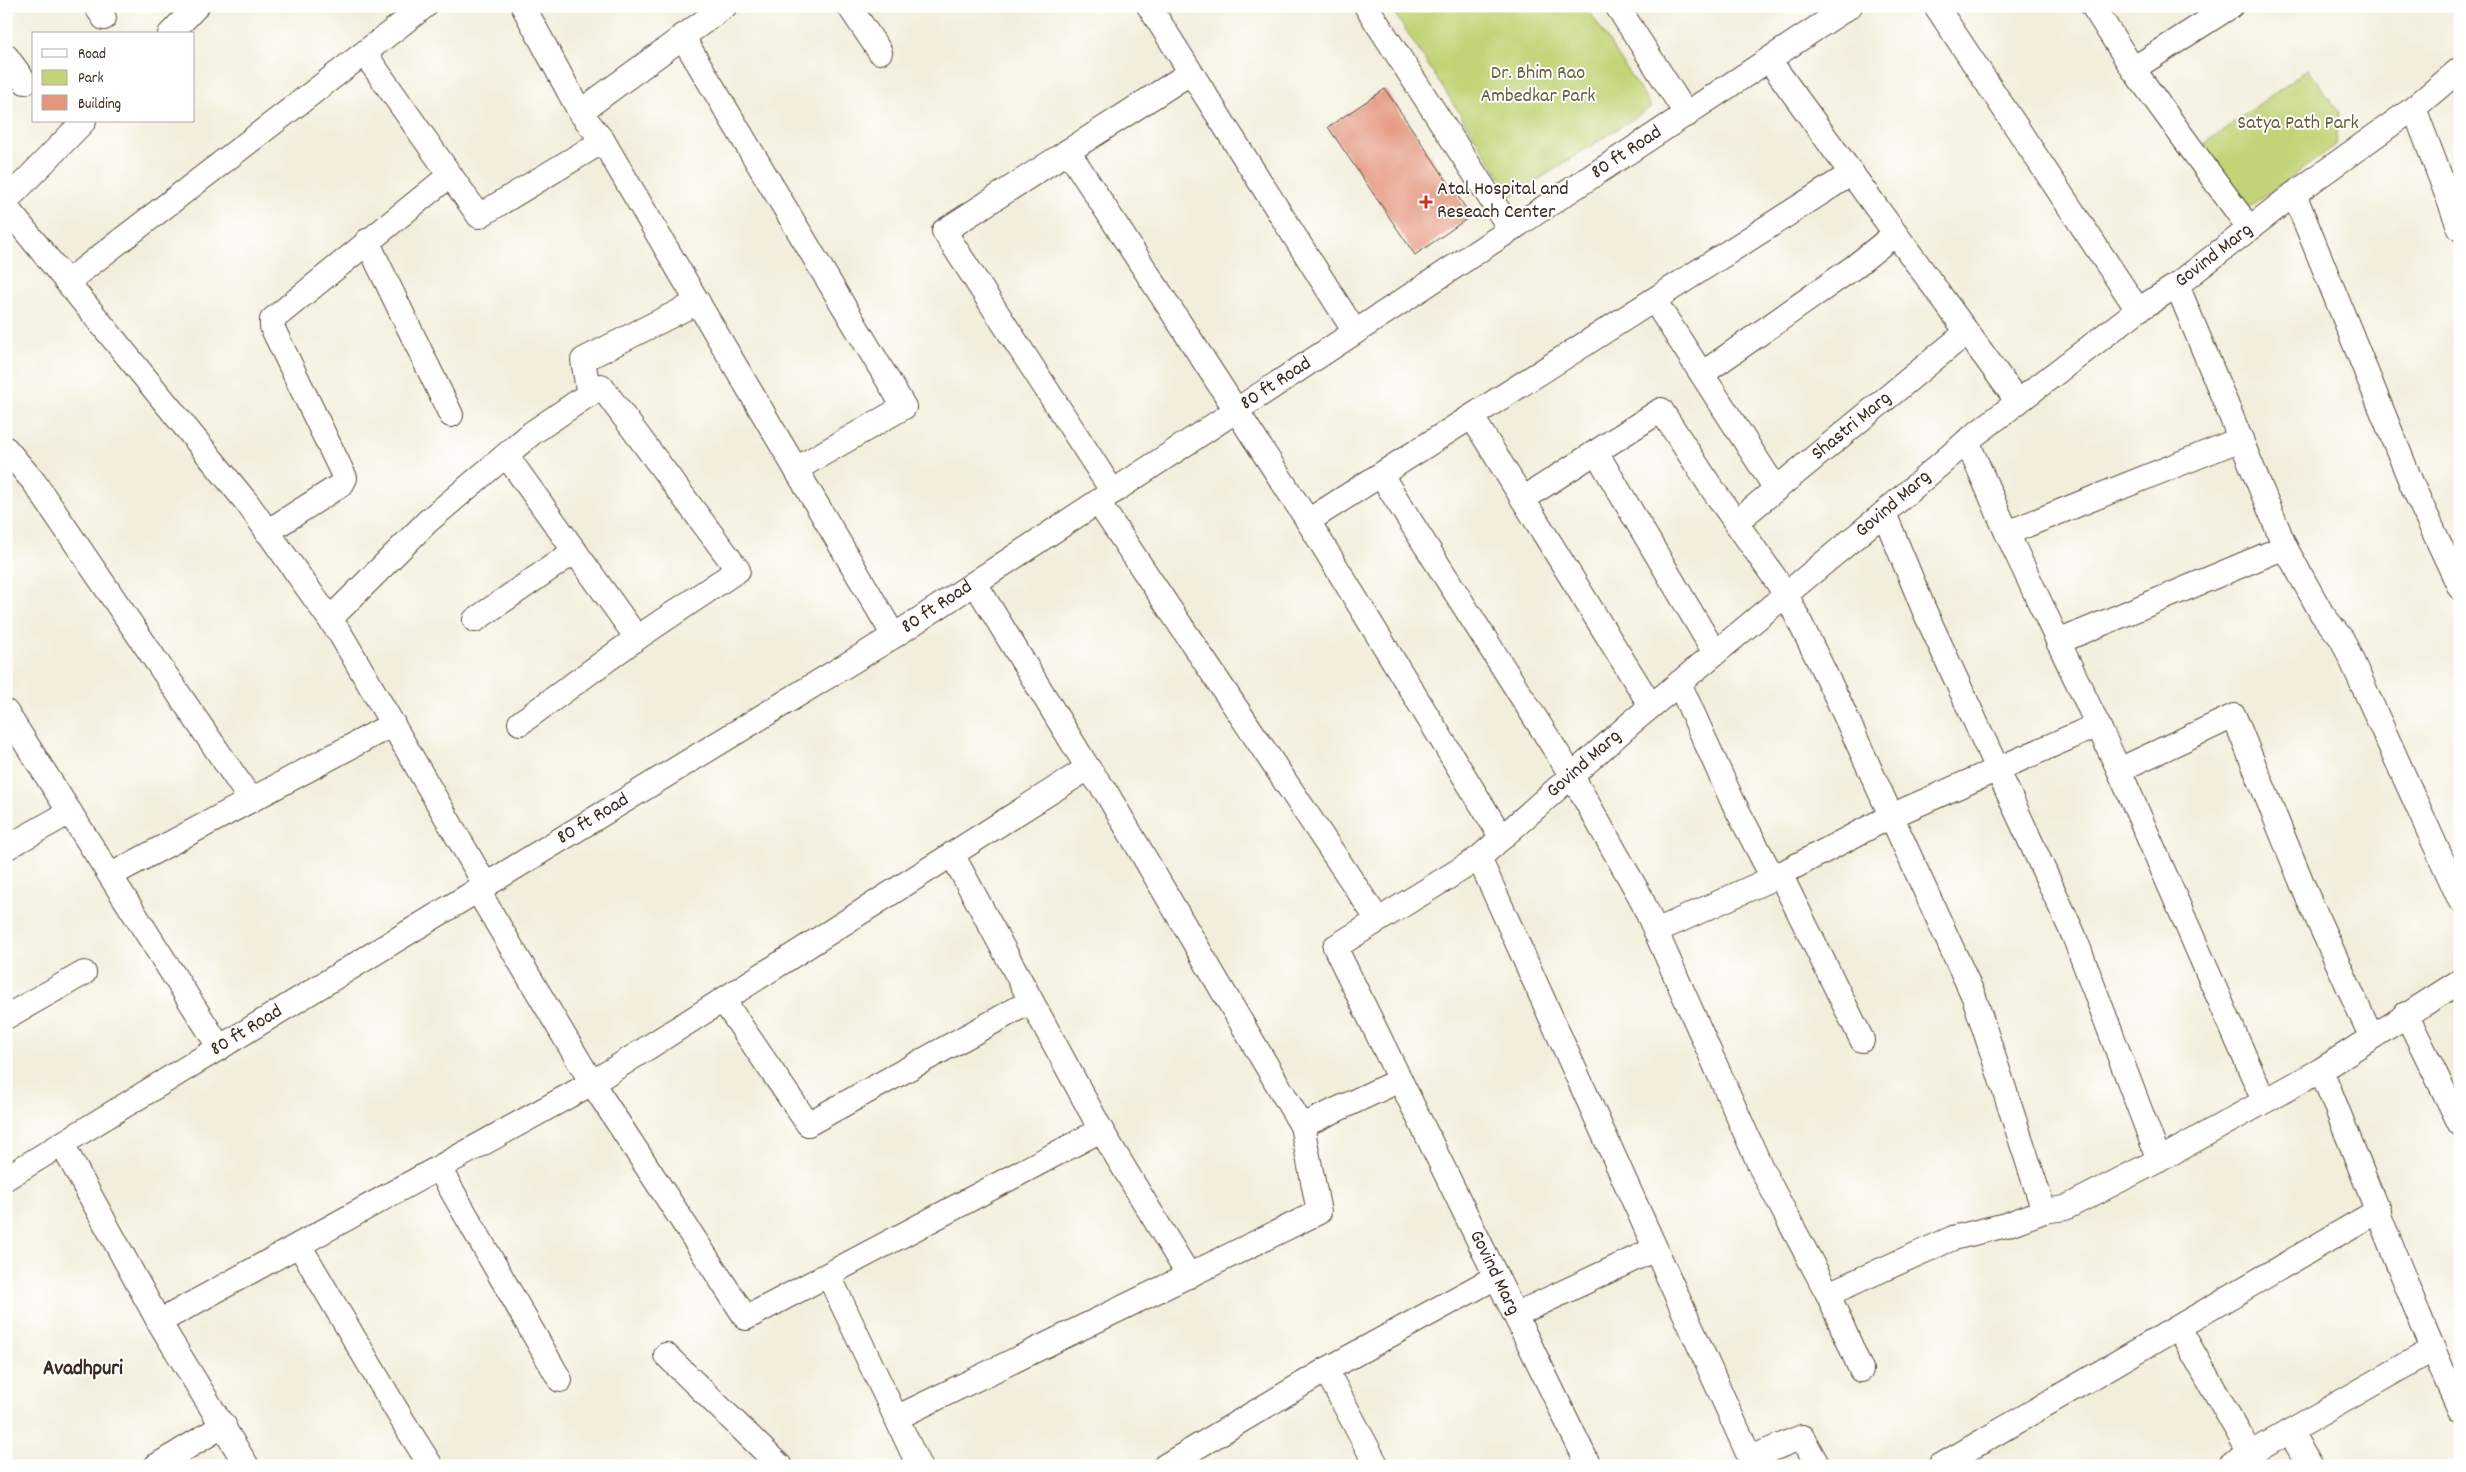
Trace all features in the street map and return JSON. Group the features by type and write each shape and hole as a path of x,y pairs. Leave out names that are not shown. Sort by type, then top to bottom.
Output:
{"street":[{"path":"172,32 197,6"},
{"path":"67,282 365,54 424,6"},
{"path":"523,6 580,112 603,141 894,636"},
{"path":"580,112 725,6"},
{"path":"850,6 880,52"},
{"path":"1149,6 1355,332"},
{"path":"1366,6 1511,230"},
{"path":"1617,6 1686,115"},
{"name":"80 ft Road","path":"6,1178 894,636 1850,6"},
{"path":"1936,6 2138,310"},
{"path":"2093,6 2133,69 2250,229"},
{"path":"2133,69 2231,6"},
{"path":"682,36 904,408 796,470"},
{"path":"365,54 479,216 603,141"},
{"path":"6,56 25,82"},
{"path":"1769,60 2018,402"},
{"name":"Govind Marg","path":"1589,1466 1335,947 1479,858 1651,706 1884,513 1967,441 2138,310 2177,285 2294,194 2414,108 2460,70"},
{"path":"1190,73 944,231 1105,497 1378,920"},
{"path":"2414,108 2460,229"},
{"path":"6,201 83,122"},
{"path":"1068,151 1308,522 1502,838"},
{"path":"1308,522 1852,173"},
{"path":"267,532 342,484 345,478 272,327 272,320 450,175"},
{"path":"2294,194 2413,487 2460,588"},
{"path":"6,207 248,504 330,619 393,724 482,888 592,1083 746,1318 829,1276 1101,1130"},
{"path":"1702,374 1854,267 1896,234"},
{"path":"367,241 452,415"},
{"path":"2177,285 2284,547 2322,614 2342,639 2460,900"},
{"path":"1654,300 1776,488"},
{"path":"589,395 583,360 698,302"},
{"name":"Shastri Marg","path":"1736,522 1967,332"},
{"path":"330,619 428,521 532,433 601,386 738,570 637,638 520,723"},
{"path":"1523,499 1661,410 1786,594 1891,816 1974,998 2044,1211"},
{"path":"1472,417 1651,706"},
{"path":"2007,533 2240,439"},
{"path":"1967,441 2007,533 2119,770 2264,1101"},
{"path":"6,449 34,482 251,800"},
{"path":"1596,452 1715,653"},
{"path":"506,455 637,638"},
{"path":"1381,475 1572,776 1640,896 1762,1170 1828,1294 1861,1370"},
{"path":"1884,513 1925,612 2074,936 2160,1160"},
{"path":"2058,642 2284,547"},
{"path":"475,620 575,551"},
{"path":"896,1418 1319,1212 1302,1126 1106,792 1088,768 975,583"},
{"path":"1679,683 1732,800 1776,876 1862,1040"},
{"path":"6,712 220,1048"},
{"path":"2119,770 2234,716 2308,898 2371,1036"},
{"path":"111,875 393,724"},
{"path":"1656,931 1776,876 1891,816 2098,725"},
{"path":"159,1322 592,1083 1088,768"},
{"path":"6,848 70,812"},
{"path":"952,854 1101,1130 1189,1276"},
{"path":"1479,858 1750,1458 1802,1437 1818,1466"},
{"path":"6,1017 84,972"},
{"path":"1828,1294 1953,1238 2006,1225 2044,1211 2065,1208 2160,1160 2321,1070 2371,1036 2460,981"},
{"path":"723,1000 808,1124 1031,1001"},
{"path":"2406,1014 2460,1124"},
{"path":"2321,1070 2379,1210 2432,1350 2460,1410"},
{"path":"1302,1126 1400,1080"},
{"path":"62,1144 159,1322 247,1466"},
{"path":"439,1168 560,1380"},
{"path":"1940,1466 2379,1210"},
{"path":"300,1245 404,1424 431,1466"},
{"path":"1515,1315 1655,1249"},
{"path":"829,1276 919,1466"},
{"path":"1165,1466 1326,1370 1496,1277"},
{"path":"2179,1328 2250,1454"},
{"path":"2229,1466 2432,1350"},
{"path":"666,1355 780,1466"},
{"path":"1326,1370 1377,1466"},
{"path":"156,1466 224,1426"},
{"path":"2290,1431 2311,1466"}],"green space":[{"name":"Dr. Bhim Rao Ambedkar Park","path":"1390,6 1586,6 1651,107 1513,196"},
{"name":"Satya Path Park","path":"2308,69 2339,112 2336,145 2249,207 2204,144"}],"building":[{"path":"1385,89 1471,216 1415,255 1328,127"}],"place":[{"name":"Atal Hospital and Reseach Center","path":"1426,202"}],"district":[{"name":"Avadhpuri","path":"83,1370"}]}
